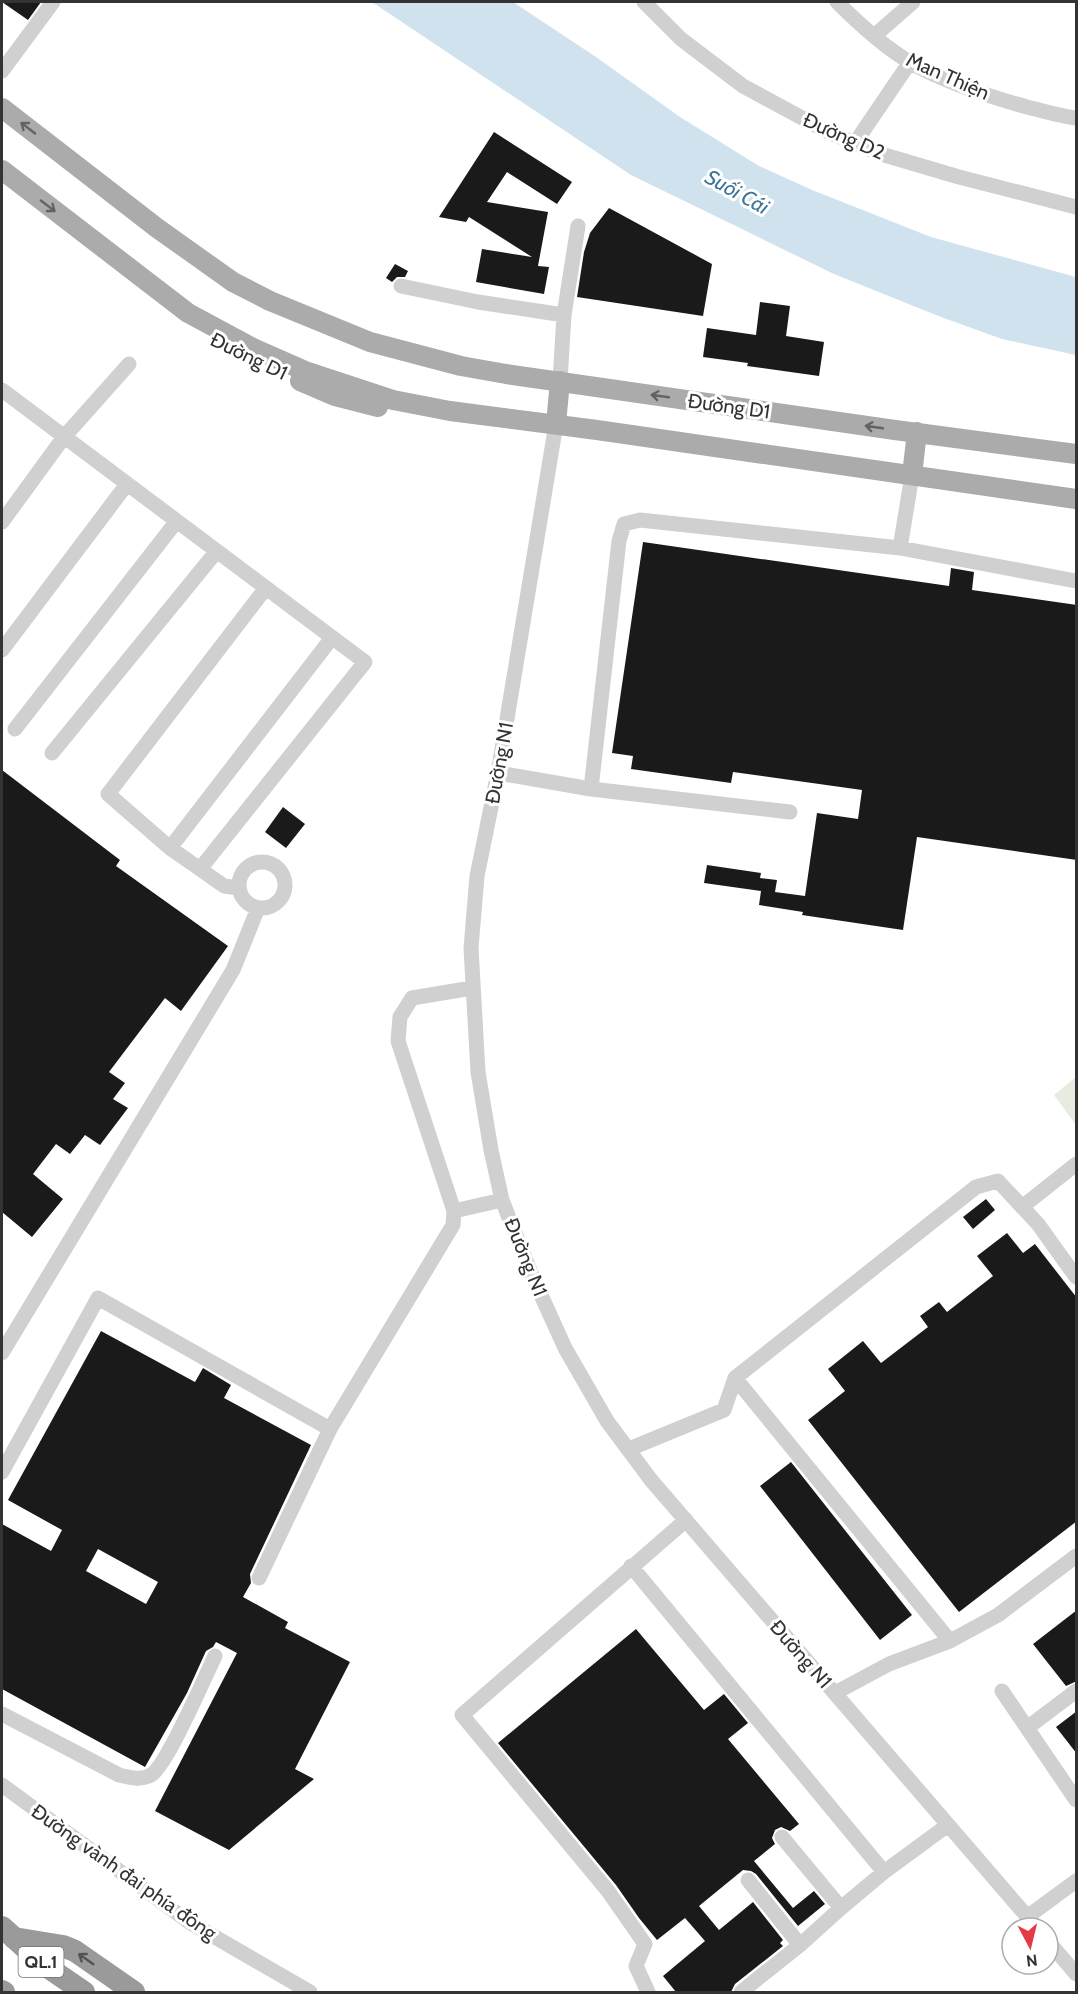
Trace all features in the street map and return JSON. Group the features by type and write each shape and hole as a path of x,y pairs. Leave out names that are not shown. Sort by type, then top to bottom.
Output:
{"highway":[{"name":"QL.1","path":"8,1933 43,1964 84,1992"},
{"path":"8,1933 75,1951 134,1992"}],"main road":[{"name":"Đường D1","path":"2,108 157,228 232,282 270,301 370,342 461,366 506,374 953,437 1077,452"},
{"name":"Đường D1","path":"2,170 188,313 255,349 305,371 393,400 450,411 492,415 1077,499"},
{"path":"556,424 560,381"},
{"path":"912,475 917,432"},
{"name":"Đường D1","path":"967,483 988,499 1077,510"}],"street":[{"path":"2,71 53,2"},
{"name":"Đường D2","path":"644,2 681,39 743,86 826,131 881,154 959,177 1077,207"},
{"path":"874,36 913,2"},
{"name":"Man Thiện","path":"845,4 874,36 910,62 955,84 1004,100 1064,116 1077,117"},
{"path":"855,143 910,62"},
{"path":"560,381 564,315 578,226"},
{"path":"401,286 478,302 564,315"},
{"path":"2,522 64,438 129,364"},
{"path":"2,390 331,639 365,662 200,869"},
{"name":"Đường N1","path":"556,424 498,773 477,876 471,948 478,1072 502,1200 531,1273 565,1348 607,1421 651,1480 1027,1916"},
{"path":"900,548 912,475"},
{"path":"2,650 127,484"},
{"path":"591,789 619,541 624,524 640,520 900,548 1077,581"},
{"path":"15,729 176,522"},
{"path":"52,753 216,552"},
{"path":"239,888 224,886 170,848 108,794 265,589"},
{"path":"170,848 331,639"},
{"path":"498,773 591,789 790,812"},
{"path":"266,862 279,868 286,881 283,896 273,906 258,908 245,901 239,888 242,874 252,864 266,862"},
{"path":"2,1353 233,970 258,908"},
{"path":"259,1578 330,1429 453,1225 454,1211 398,1041 400,1017 412,998 472,988"},
{"path":"1022,1207 1077,1164"},
{"path":"629,1449 724,1410 735,1378 976,1187 998,1181 1038,1224 1077,1277"},
{"path":"454,1211 502,1200"},
{"path":"2,1472 98,1298 330,1429"},
{"path":"735,1378 950,1641"},
{"path":"648,1992 636,1966 645,1944 608,1891 462,1715 686,1520"},
{"path":"834,1693 889,1664 950,1641 998,1615 1036,1584 1077,1556"},
{"path":"631,1566 884,1872"},
{"path":"2,1714 119,1775 133,1779 148,1777 158,1770 215,1656"},
{"path":"1002,1691 1077,1800"},
{"path":"1027,1728 1077,1691"},
{"name":"Đường vành đai phía đông","path":"2,1785 189,1922 310,1992"},
{"path":"741,1992 800,1945 884,1872 948,1825"},
{"path":"782,1838 841,1908"},
{"path":"748,1880 800,1945"},
{"path":"1039,1916 1077,1881"},
{"path":"1060,1955 1077,1974"}],"shaded area":[{"path":"1076,1077 1076,1125 1054,1095"}],"water":[{"name":"Suối Cái","path":"372,2 513,2 680,117 759,166 812,190 931,237 1076,277 1076,355 1002,339 834,274 631,175"}],"building":[{"path":"2,2 41,2 28,20"},
{"path":"494,132 572,182 557,204 507,172 487,202 548,212 538,266 549,267 544,294 476,282 482,249 532,257 469,217 466,222 439,217"},
{"path":"609,208 712,264 703,316 577,297 584,252 590,233"},
{"path":"395,264 408,271 405,277 397,277 392,282 386,278"},
{"path":"760,302 790,306 786,336 824,342 819,376 703,357 707,328 756,335"},
{"path":"643,542 949,586 951,568 974,572 972,590 1077,605 1077,860 917,837 903,930 802,915 803,912 759,905 761,891 704,883 707,865 761,873 760,878 777,880 775,892 805,896 817,813 858,819 862,790 733,772 731,783 631,769 633,756 612,753"},
{"path":"2,770 120,860 116,866 228,946 181,1011 165,998 109,1072 125,1083 113,1099 128,1108 100,1145 85,1135 70,1154 56,1144 33,1174 63,1199 32,1237 2,1212"},
{"path":"283,807 305,824 286,848 265,832"},
{"path":"986,1199 995,1210 973,1229 963,1217"},
{"path":"1007,1233 1023,1253 1035,1244 1077,1298 1077,1521 959,1612 808,1420 845,1391 828,1369 863,1341 881,1363 928,1327 920,1316 939,1302 947,1312 993,1276 977,1256"},
{"path":"101,1331 195,1382 203,1368 231,1385 224,1398 311,1445 250,1574 251,1583 243,1597 288,1622 285,1628 350,1662 295,1769 314,1779 229,1850 155,1811 237,1653 216,1642 206,1651 187,1693 145,1767 2,1689 2,1524 51,1551 62,1530 8,1500","holes":["98,1549 158,1582 146,1604 86,1571"]},
{"path":"791,1462 912,1615 880,1640 760,1486"},
{"path":"1077,1610 1077,1681 1066,1686 1033,1644"},
{"path":"636,1629 704,1710 724,1694 748,1723 728,1739 799,1824 790,1831 781,1827 775,1830 772,1838 775,1844 754,1861 793,1908 814,1891 825,1904 798,1926 756,1874 743,1870 699,1906 719,1930 753,1902 783,1940 780,1943 783,1946 735,1984 731,1992 676,1992 663,1976 705,1941 685,1918 657,1940 616,1885 498,1743"},
{"path":"1077,1711 1077,1754 1056,1727"}]}
